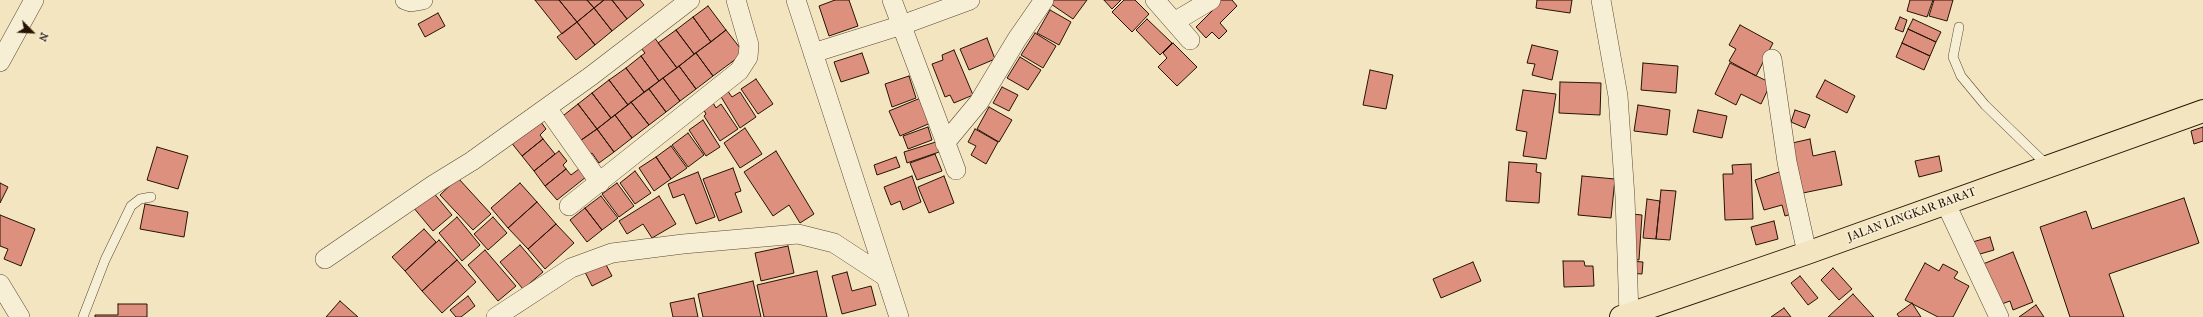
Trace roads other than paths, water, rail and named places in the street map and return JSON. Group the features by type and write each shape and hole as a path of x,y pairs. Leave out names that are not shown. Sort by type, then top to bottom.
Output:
{"highway":[{"name":"JALAN LINGKAR BARAT","path":"1625,316 1808,253 1945,202 2203,111"}],"street":[{"path":"0,62 34,0"},
{"path":"405,0 411,2 423,0"},
{"path":"325,259 433,185 472,161 547,108 690,0"},
{"path":"569,206 600,183 728,80 745,64 748,57 749,45 736,0"},
{"path":"796,0 899,317"},
{"path":"892,0 956,170"},
{"path":"813,53 902,25 970,0"},
{"path":"945,143 979,102 1017,39 1044,0"},
{"path":"1155,0 1190,40"},
{"path":"1174,22 1211,0"},
{"path":"1601,0 1618,96 1625,197 1625,316"},
{"path":"1772,59 1787,162 1808,253"},
{"path":"547,108 600,183"},
{"path":"1945,202 1998,317"},
{"path":"496,317 572,268 612,253 691,243 798,234 834,243 886,277"},
{"path":"0,284 20,317"}],"lane":[{"path":"1959,27 1953,57 1961,76 1986,105 2049,166"},
{"path":"82,317 105,260 131,206 140,199 151,197"}]}
